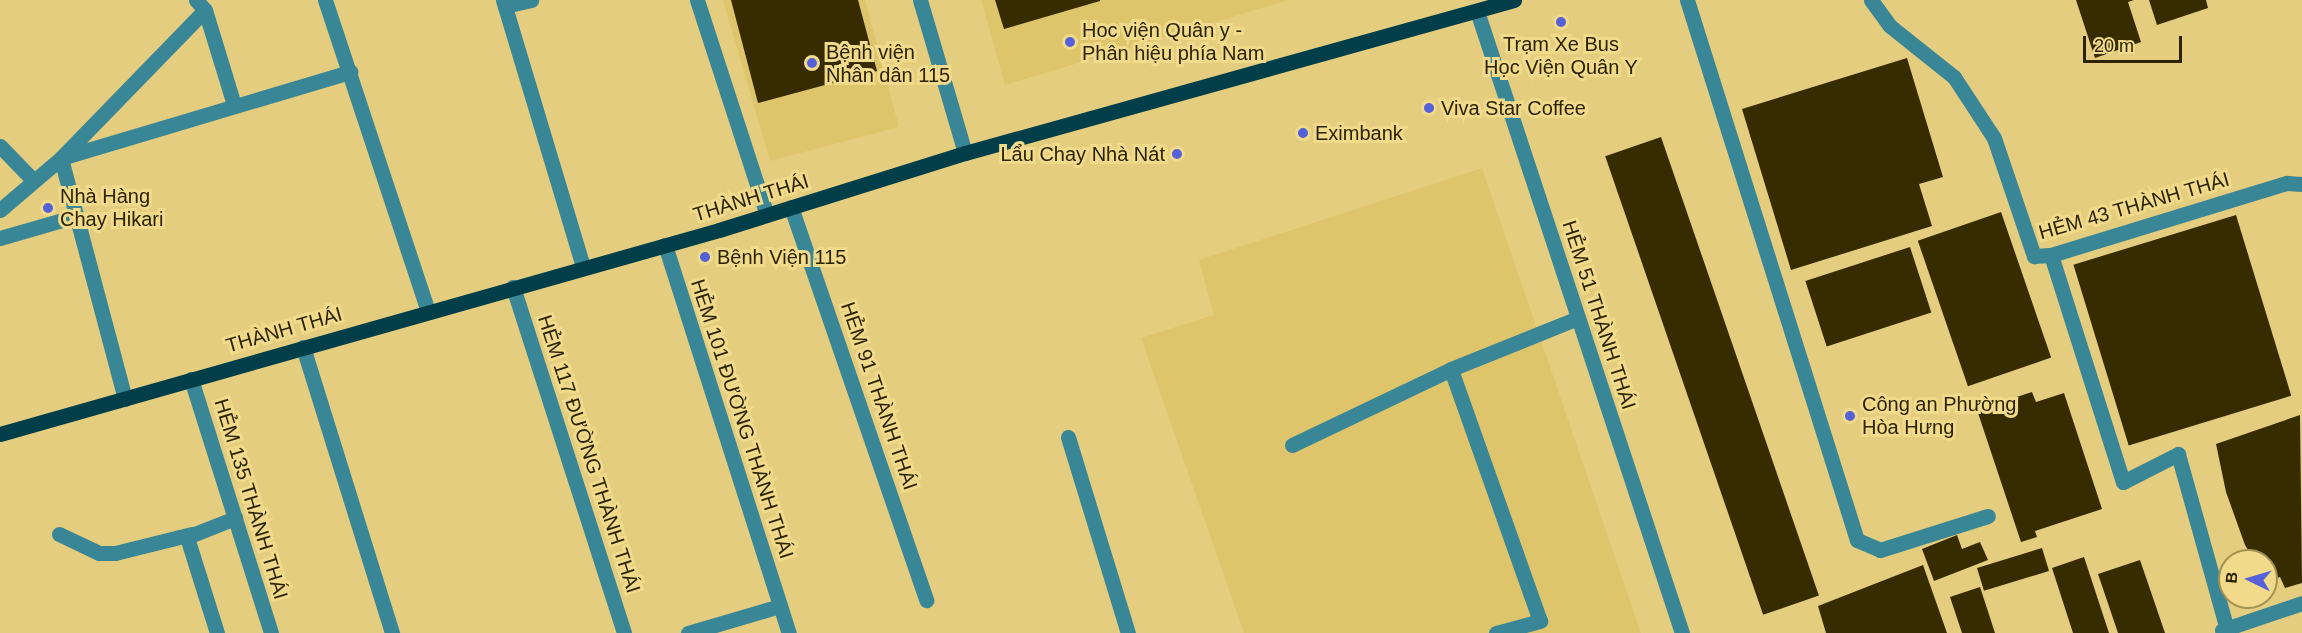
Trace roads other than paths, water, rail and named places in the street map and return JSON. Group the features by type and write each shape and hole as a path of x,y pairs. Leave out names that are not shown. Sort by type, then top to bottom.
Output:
{"main road":[{"name":"THÀNH THÁI","path":"0,434 665,245 965,153 1514,0"}],"street":[{"path":"325,0 428,311"},
{"path":"531,0 504,3 583,267"},
{"path":"697,0 767,215"},
{"path":"920,0 965,153"},
{"path":"1687,0 1857,540 1880,550 1988,516"},
{"name":"HẺM 43 THÀNH THÁI","path":"1871,0 1890,26 1954,77 1994,138 2034,256 2051,255 2287,183 2302,184"},
{"path":"0,210 61,158 201,5 234,105"},
{"name":"HẺM 51 THÀNH THÁI","path":"1477,11 1682,633"},
{"path":"61,158 350,72"},
{"path":"0,146 33,180"},
{"path":"61,158 125,399"},
{"name":"HẺM 91 THÀNH THÁI","path":"791,207 926,600"},
{"path":"0,238 76,216"},
{"name":"HẺM 101 ĐƯỜNG THÀNH THÁI","path":"665,245 789,633"},
{"path":"2051,255 2123,482 2178,454 2225,629 2302,603"},
{"name":"HẺM 117 ĐƯỜNG THÀNH THÁI","path":"513,287 624,633"},
{"path":"1292,445 1451,369 1578,318"},
{"path":"303,347 392,633"},
{"path":"1451,369 1540,621 1496,633"},
{"name":"HẺM 135 THÀNH THÁI","path":"191,378 271,633"},
{"path":"1068,437 1128,633"},
{"path":"58,534 99,553 115,553 192,534 235,518"},
{"path":"192,534 187,537 187,543 217,633"},
{"path":"688,633 780,606"}],"place":[{"name":"Trạm Xe Bus Học Viện Quân Y","path":"1561,22"},
{"name":"Hoc viện Quân y - Phân hiệu phía Nam","path":"1070,42"},
{"name":"Bệnh viện Nhân dân 115","path":"812,63"},
{"name":"Viva Star Coffee","path":"1429,108"},
{"name":"Eximbank","path":"1303,133"},
{"name":"Lẩu Chay Nhà Nát","path":"1177,154"},
{"name":"Nhà Hàng Chay Hikari","path":"48,208"},
{"name":"Bệnh Viện 115","path":"705,257"},
{"name":"Công an Phường Hòa Hưng","path":"1850,416"}]}
